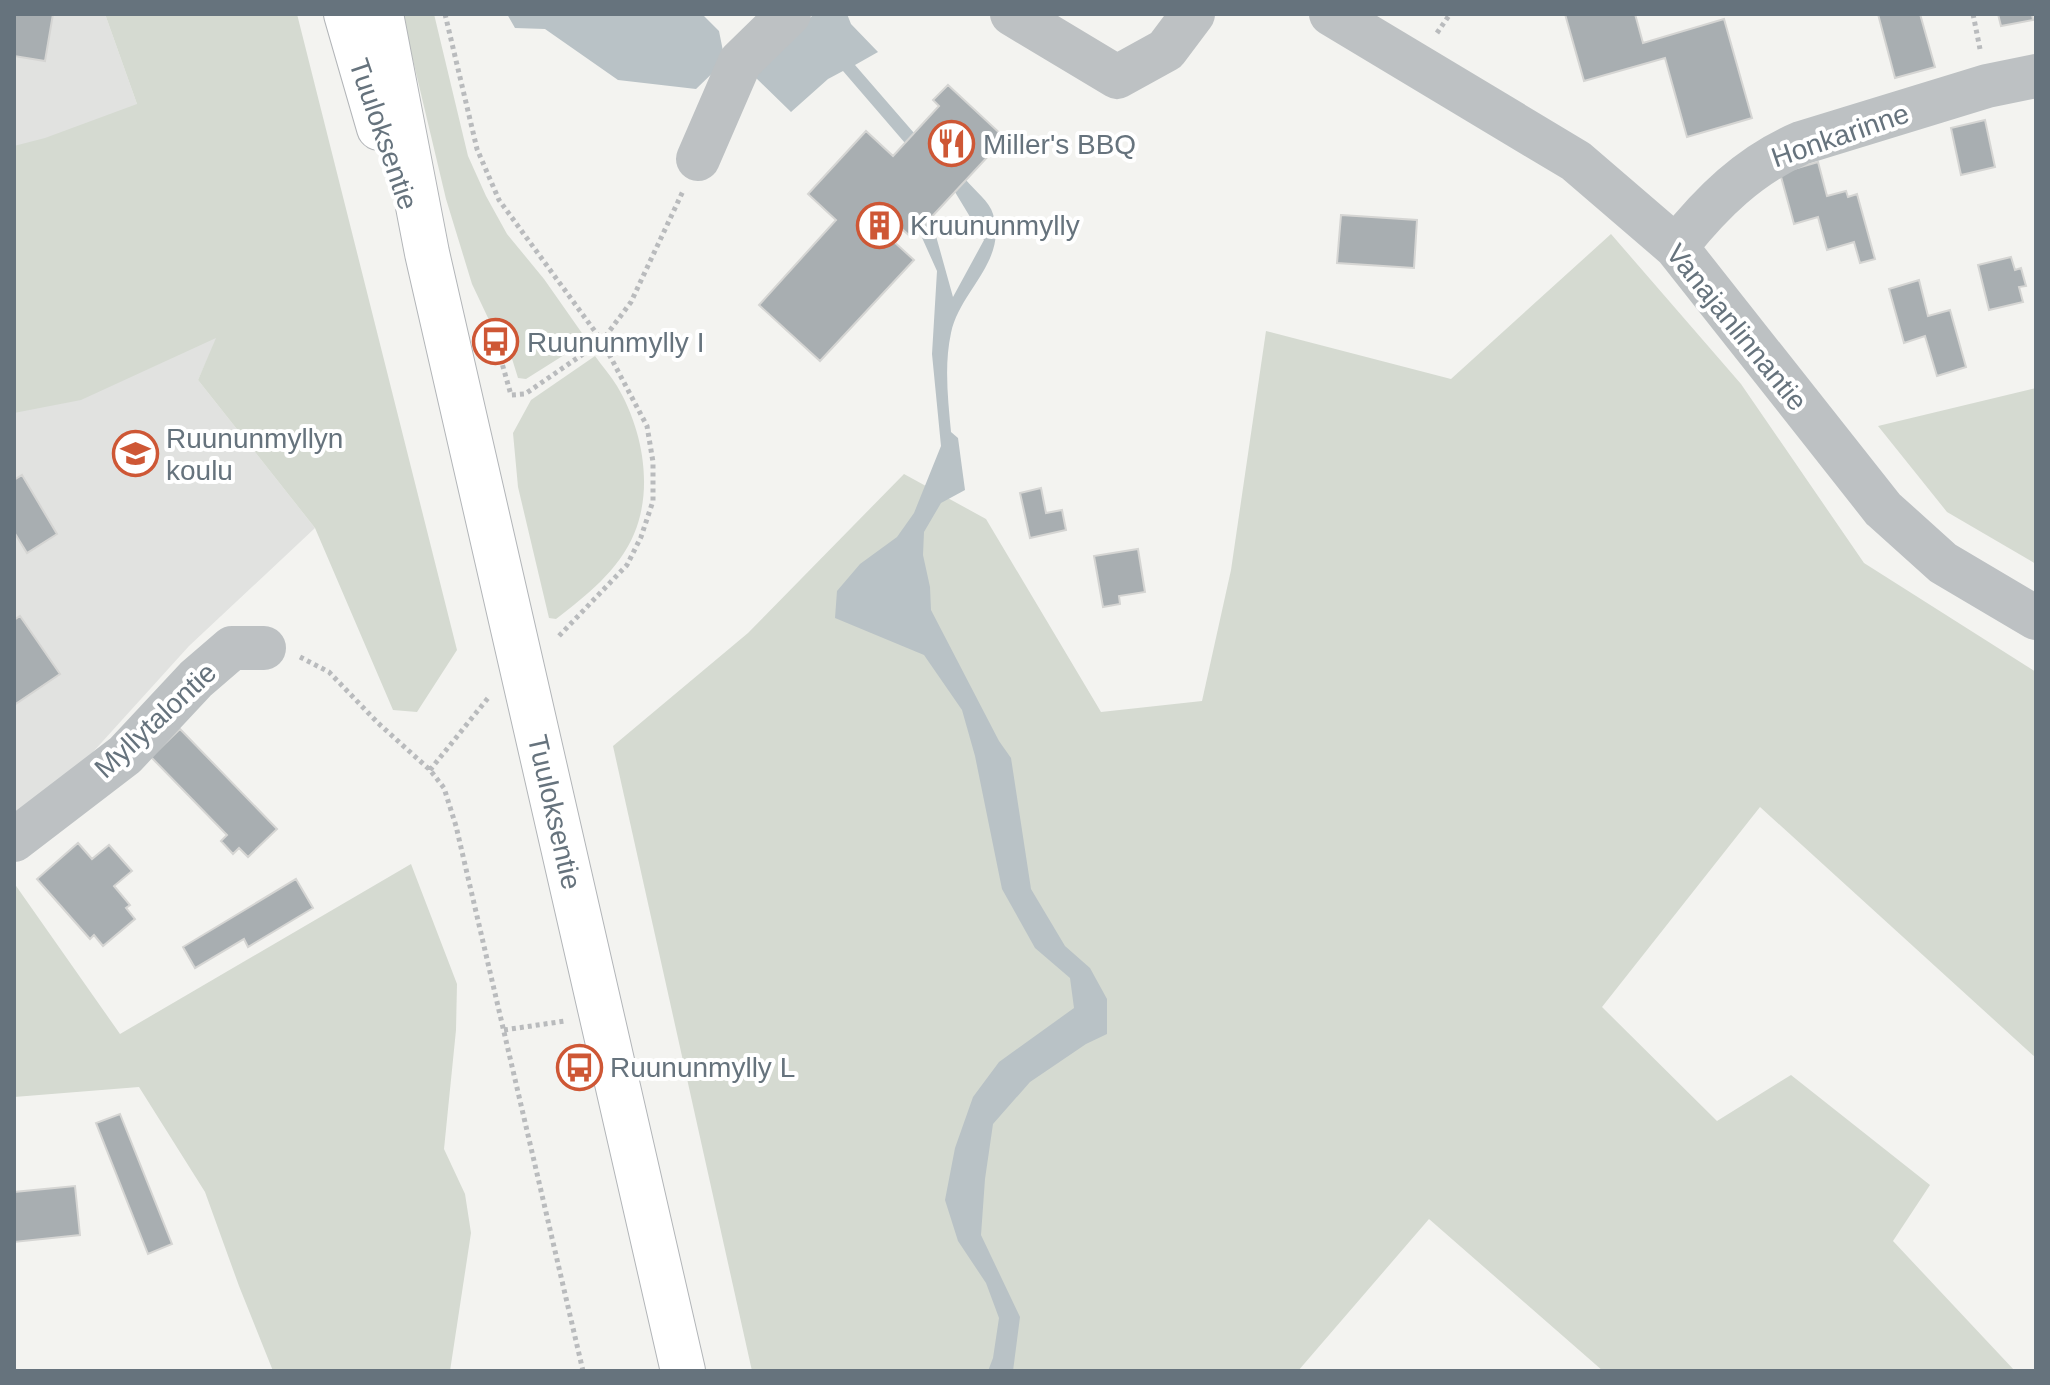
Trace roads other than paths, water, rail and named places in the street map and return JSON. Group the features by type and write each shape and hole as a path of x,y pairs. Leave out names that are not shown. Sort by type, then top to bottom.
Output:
{"highway":[{"name":"Tuuloksentie","path":"346,14 389,162 427,253"},
{"name":"Tuuloksentie","path":"381,14 427,253 683,1371"}],"street":[{"path":"698,159 740,62 789,14"},
{"path":"1012,14 1117,77 1166,50 1193,14"},
{"name":"Vanajanlinnantie","path":"1331,14 1576,161 1676,247 1883,509 1943,563 2036,618"},
{"name":"Honkarinne","path":"1676,247 1701,215 1759,163 1779,152 1973,91 2036,76"},
{"name":"Myllytalontie","path":"14,840 125,755 196,679 232,648 264,648"}],"place":[{"name":"Miller's BBQ","path":"952,144"},
{"name":"Kruununmylly","path":"879,225"},
{"name":"Ruununmylly I","path":"496,342"},
{"name":"Ruununmyllyn koulu","path":"135,454"},
{"name":"Ruununmylly L","path":"579,1067"}]}
